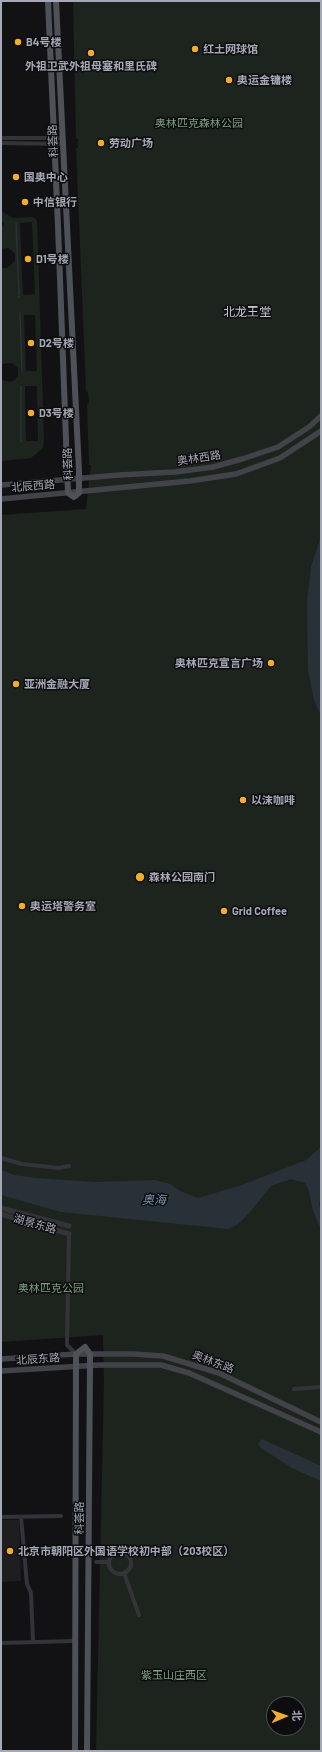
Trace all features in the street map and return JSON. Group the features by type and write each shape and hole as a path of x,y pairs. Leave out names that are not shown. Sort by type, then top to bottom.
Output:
{"main road":[{"name":"科荟路","path":"48,1 55,141 67,480 68,493 74,497 79,492 79,479 56,1"},
{"name":"奥林西路","path":"67,480 213,467 278,447 309,427 321,416"},
{"name":"奥林西路","path":"79,492 190,481 236,474 280,458 321,431"},
{"name":"北辰西路","path":"1,485 67,480"},
{"name":"北辰西路","path":"1,499 68,493"},
{"path":"76,1354 85,1347 90,1354"},
{"name":"科荟路","path":"75,1751 74,1641 76,1354"},
{"name":"北辰东路","path":"1,1360 76,1354"},
{"name":"科荟路","path":"88,1751 90,1354"},
{"name":"奥林东路","path":"90,1354 163,1356 193,1364 219,1373 321,1422"},
{"name":"奥林东路","path":"76,1366 161,1365 189,1373 321,1432"},
{"name":"北辰东路","path":"1,1371 76,1366"}],"street":[{"path":"1,138 55,141"},
{"path":"1,143 63,141"},
{"path":"1,1158 22,1164 59,1168 69,1166"},
{"name":"湖景东路","path":"1,1208 69,1226"},
{"name":"湖景东路","path":"1,1214 69,1234"},
{"path":"47,1227 50,1225 50,1221"},
{"name":"科荟路","path":"69,1234 67,1346 76,1354"},
{"path":"294,1389 321,1387"},
{"path":"1,1517 61,1516"},
{"path":"21,1517 26,1584 31,1593 33,1642"},
{"path":"116,1552 123,1552 126,1554 131,1563 128,1570 124,1573 119,1573 112,1570 110,1562 111,1557 116,1552"},
{"path":"96,1562 110,1562"},
{"path":"124,1573 138,1615"},
{"path":"1,1643 74,1641"}],"shaded area":[{"name":"北京市朝阳区外国语学校初中部（203校区）","path":"1,1520 19,1520 21,1581 1,1582"}],"green space":[{"name":"奥林匹克森林公园","path":"73,1 321,1 321,1751 96,1751 104,1381 103,1335 1,1342 1,515 86,509 91,465 89,465 87,404 89,403 88,392 86,391 76,148 78,148 78,139 76,139"},
{"path":"1,211 13,218 33,217 37,220 44,439 43,448 31,458 1,461 1,380 11,382 15,380 18,376 18,368 12,363 1,364 1,268 7,268 15,261 15,254 8,248 1,249 1,227 4,226 3,222 1,222","holes":["32,222 35,294 23,295 20,223","24,315 35,315 37,371 26,371","25,386 37,386 38,441 26,441"]}],"water":[{"path":"321,536 321,716 314,700 308,670 307,601 311,567"},
{"name":"奥海","path":"321,1147 321,1195 319,1204 321,1230 313,1211 309,1191 305,1183 291,1179 271,1186 238,1224 228,1229 61,1212 1,1195 1,1170 14,1175 36,1178 95,1182 155,1180 170,1184 180,1191 198,1198 242,1185 306,1160"},
{"path":"262,1439 321,1466 321,1481 292,1468 261,1448 258,1444"}],"waterway":[{"path":"16,223 19,297"},
{"path":"20,313 22,372"},
{"path":"21,386 21,442"}],"place":[{"name":"B4号楼","path":"18,42"},
{"name":"红土网球馆","path":"195,49"},
{"name":"外祖卫武外祖母塞和里氏碑","path":"91,53"},
{"name":"奥运金镛楼","path":"229,80"},
{"name":"劳动广场","path":"101,143"},
{"name":"国奥中心","path":"16,177"},
{"name":"中信银行","path":"25,202"},
{"name":"D1号楼","path":"28,259"},
{"name":"D2号楼","path":"31,343"},
{"name":"D3号楼","path":"31,413"},
{"name":"奥林匹克宣言广场","path":"271,663"},
{"name":"亚洲金融大厦","path":"16,684"},
{"name":"以沫咖啡","path":"243,800"},
{"name":"森林公园南门","path":"140,877"},
{"name":"奥运塔警务室","path":"22,906"},
{"name":"Grid Coffee","path":"224,911"},
{"name":"北京市朝阳区外国语学校初中部（203校区）","path":"10,1551"}],"district":[{"name":"北龙王堂","path":"247,312"}],"park label":[{"name":"奥林匹克公园","path":"51,1288"},
{"name":"紫玉山庄西区","path":"174,1675"}]}
